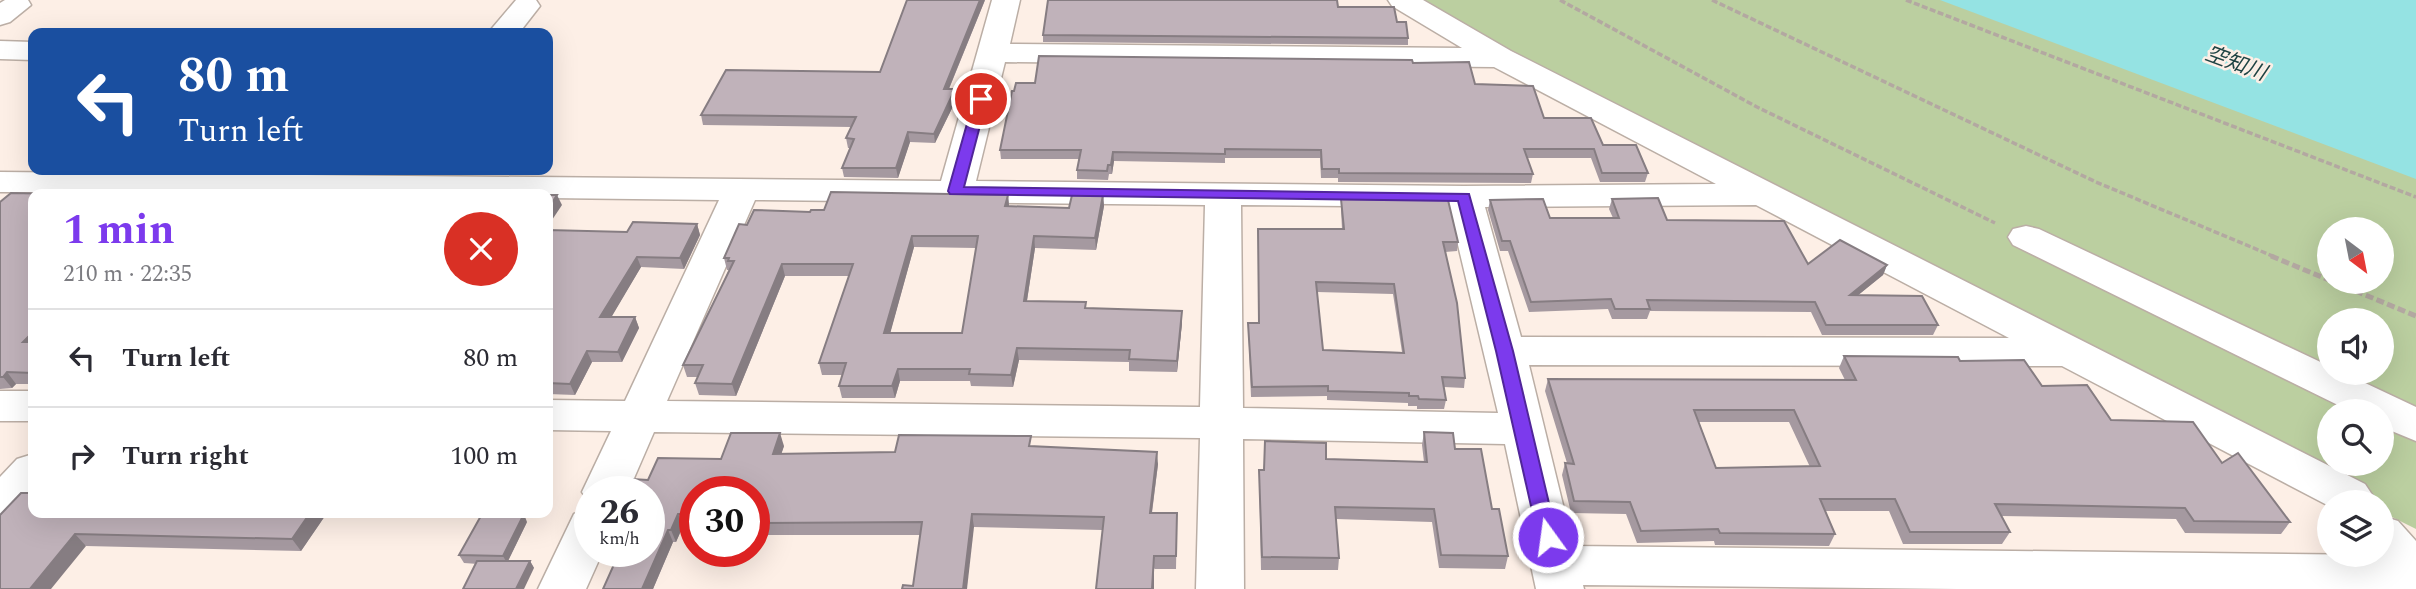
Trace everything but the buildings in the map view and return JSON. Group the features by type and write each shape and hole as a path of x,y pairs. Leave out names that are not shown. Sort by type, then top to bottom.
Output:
{"street":[{"path":"956,191 1006,0"},
{"path":"1402,0 1500,58 2073,352 2334,490"},
{"path":"507,28 526,6"},
{"path":"0,50 28,51"},
{"path":"993,53 1500,58"},
{"path":"0,182 289,189 384,178 742,189 1464,197 1763,194"},
{"path":"613,476 742,189"},
{"path":"1220,589 1223,194"},
{"path":"1464,197 1505,351 1557,577 2416,574"},
{"path":"2026,237 2416,425"},
{"path":"1505,351 2073,352"},
{"path":"0,406 28,406"},
{"path":"553,415 1521,429"},
{"path":"0,507 28,476"},
{"path":"2394,548 2416,574"},
{"path":"562,589 574,562"}],"path":[{"path":"1560,0 1757,107 2026,237"},
{"path":"1712,0 2096,181 2317,275"},
{"path":"1906,0 2416,197"},
{"path":"2363,294 2416,316"}],"green space":[{"path":"1402,0 1967,0 2416,170 2416,529 2394,518 2394,490 2338,490"}],"water":[{"name":"空知川","path":"1940,0 2416,0 2416,179"}],"route":[{"path":"981,99 956,191 1464,197 1505,351 1548,537"}]}
